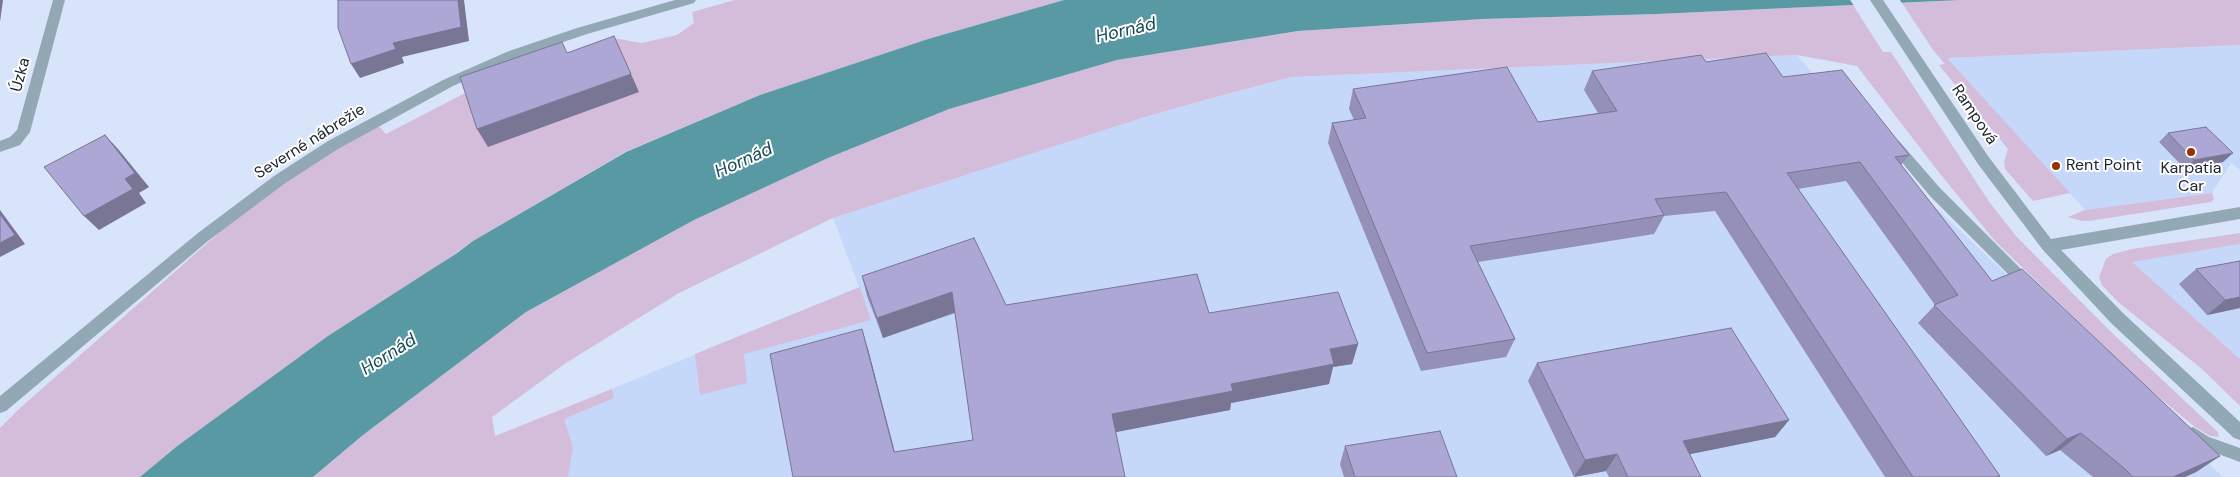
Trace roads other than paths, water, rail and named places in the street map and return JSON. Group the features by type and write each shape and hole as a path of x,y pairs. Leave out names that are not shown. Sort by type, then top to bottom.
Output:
{"street":[{"name":"Úzka","path":"0,147 15,141 23,132 59,0"},
{"name":"Severné nábrežie","path":"0,406 203,236 279,180 334,145 448,83 514,54 647,6 690,0"},
{"name":"Rampová","path":"1876,0 2022,214 2048,246 2117,318 2240,433"},
{"path":"2048,246 2240,213"}],"lane":[{"path":"1884,131 1901,155 1993,252 2037,292"},
{"path":"2182,425 2204,442 2240,455"}],"water":[{"name":"Hornád","path":"1064,0 1961,0 1657,14 1482,19 1298,31 1117,60 949,109 828,158 694,220 526,312 363,435 313,477 140,477 176,447 328,336 473,241 626,152 760,95 928,39"}],"place":[{"name":"Karpatia Car","path":"2191,152"},
{"name":"Rent Point","path":"2056,166"}]}
